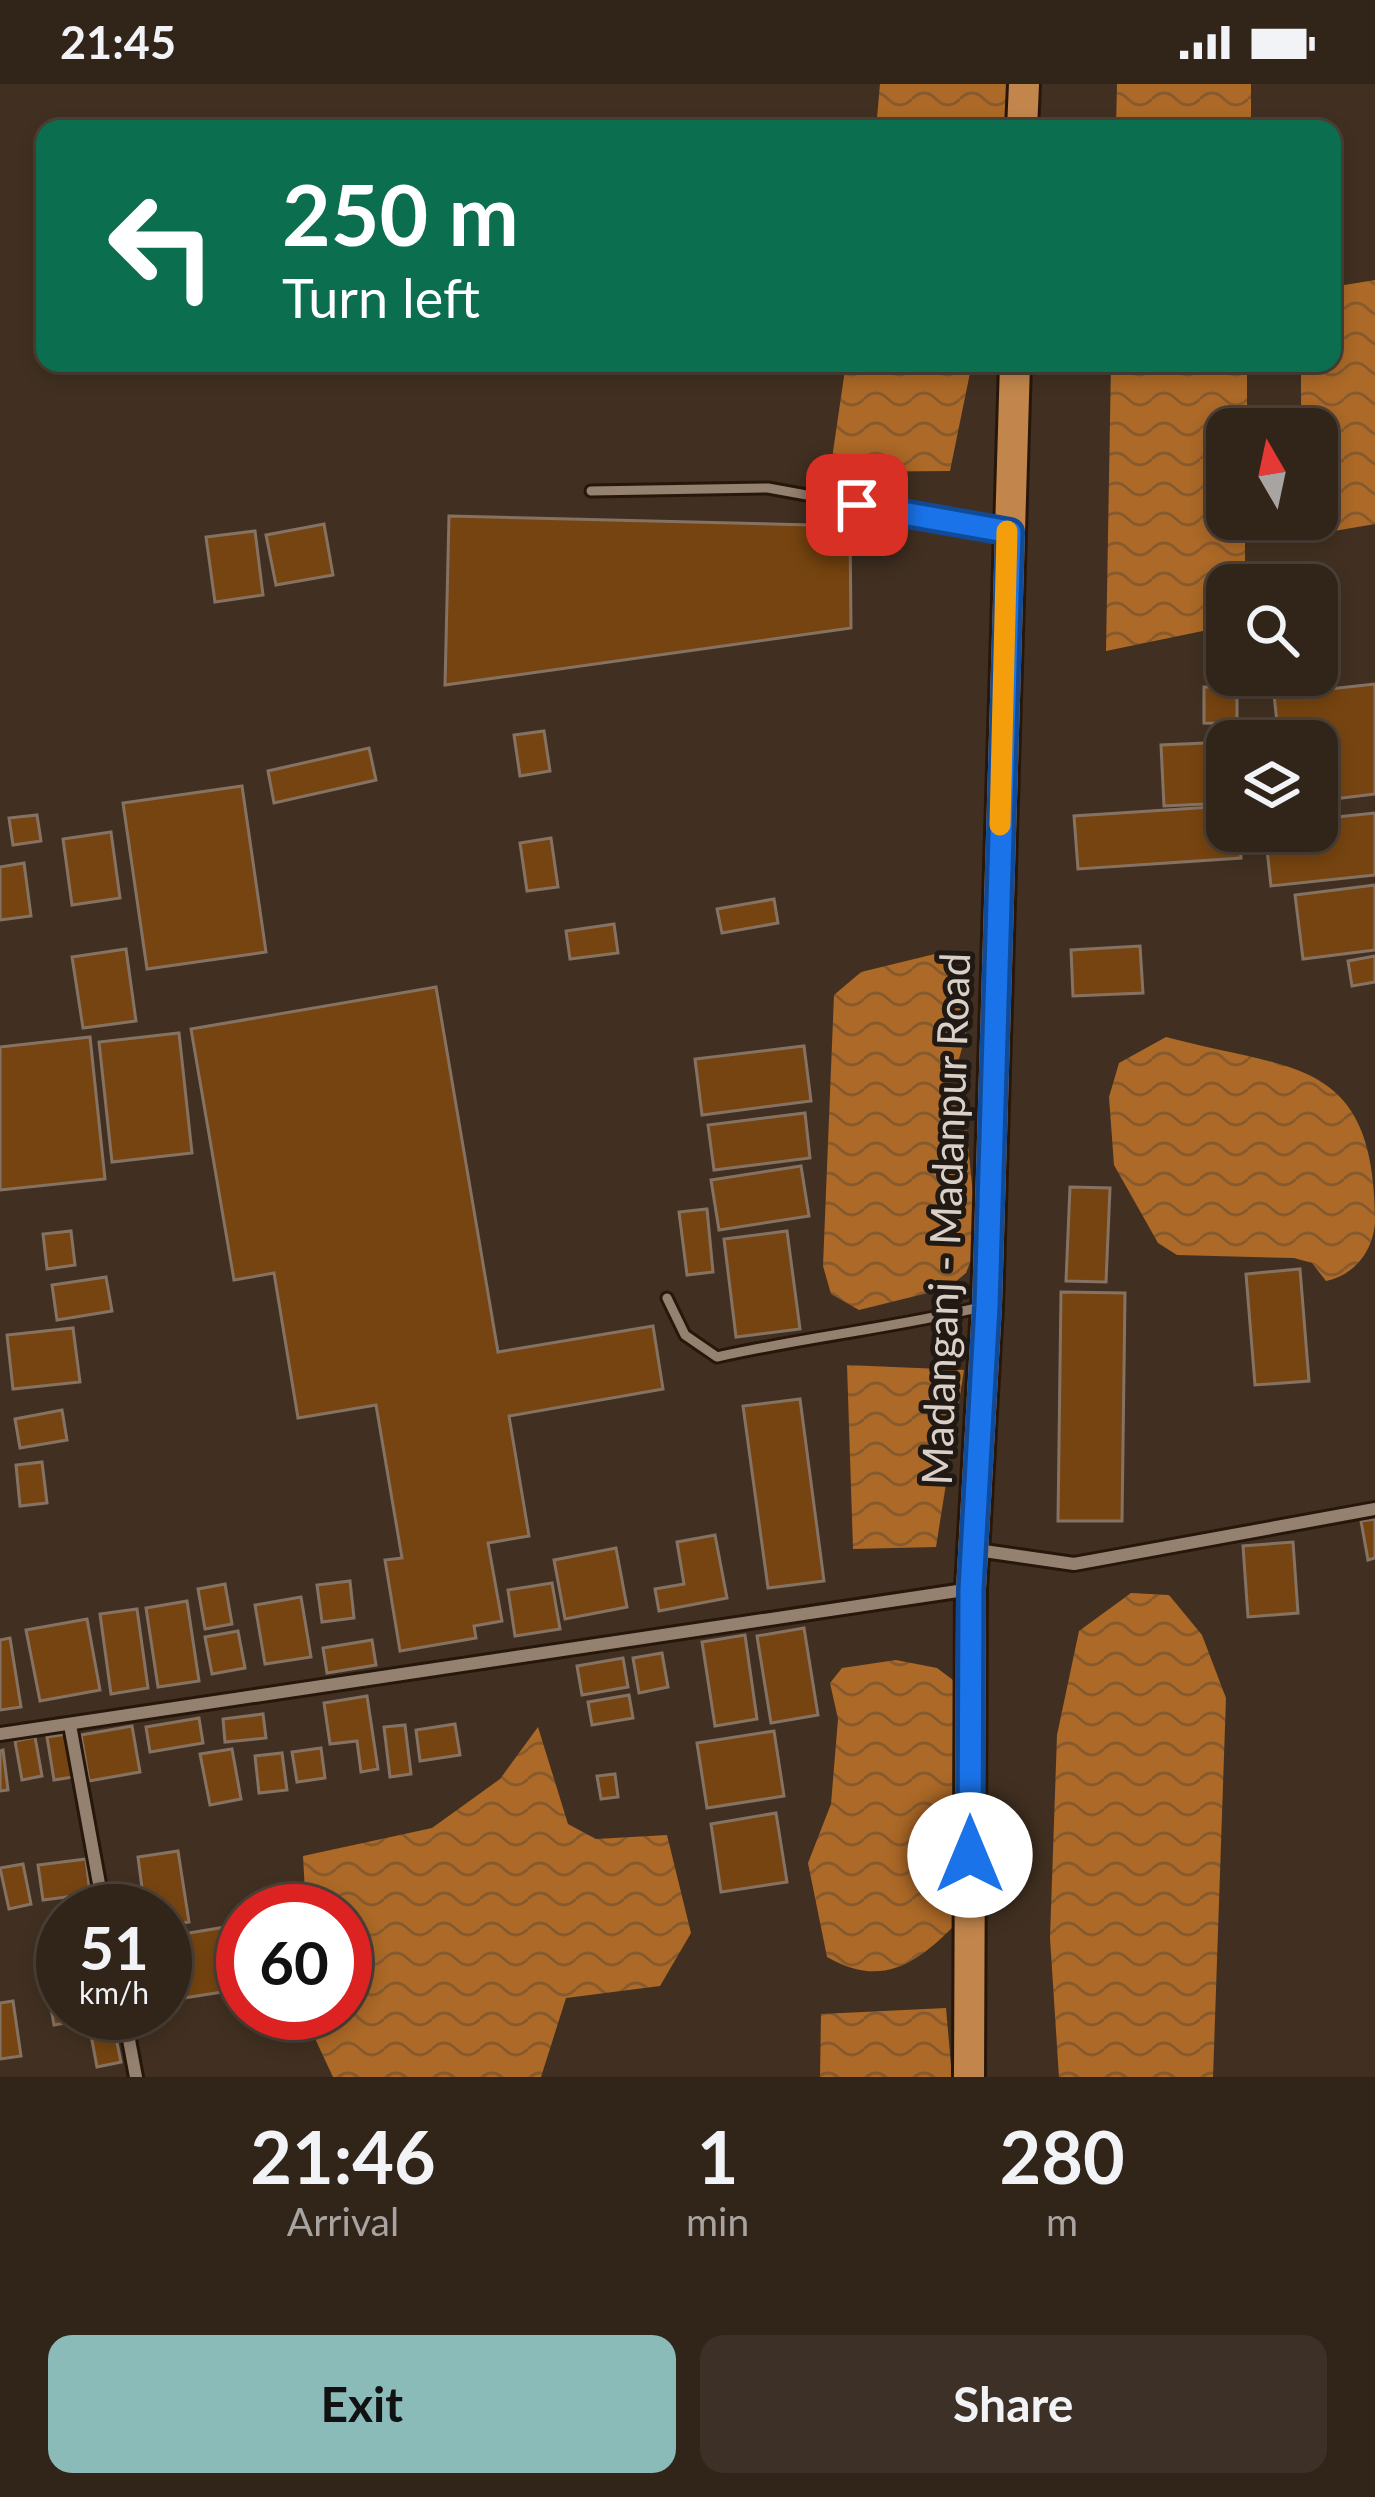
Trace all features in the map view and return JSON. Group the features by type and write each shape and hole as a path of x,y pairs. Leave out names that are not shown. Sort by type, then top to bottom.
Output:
{"main road":[{"path":"1022,120 1024,84"},
{"name":"Madanganj - Madanpur Road","path":"969,2077 971,1589 977,1550 987,1306 1015,372"}],"street":[{"path":"977,1550 1074,1564 1149,1555 1375,1509"},
{"path":"0,1734 744,1619 971,1589"},
{"path":"70,1725 99,1884"},
{"path":"129,2040 136,2077"}],"lane":[{"path":"591,491 768,488 1010,532"},
{"path":"667,1298 685,1335 717,1357 822,1334 879,1332 987,1306"}],"water":[{"path":"880,84 1010,84 1008,120 877,120"},
{"path":"1117,84 1251,84 1251,120 1116,120"},
{"path":"1375,280 1375,524 1338,530 1338,408 1301,408 1301,372 1341,372 1341,286"},
{"path":"845,372 970,372 950,471 830,472"},
{"path":"1111,372 1247,372 1247,408 1206,408 1206,540 1245,540 1245,564 1206,564 1206,630 1106,651"},
{"path":"943,952 968,980 968,1026 959,1059 978,1242 966,1273 948,1288 859,1310 831,1294 823,1266 834,995 861,972"},
{"path":"1166,1037 1287,1066 1342,1099 1360,1127 1371,1167 1375,1222 1366,1252 1353,1268 1326,1281 1312,1263 1294,1258 1177,1255 1158,1243 1114,1165 1109,1097 1119,1063"},
{"path":"847,1365 964,1370 936,1547 853,1549"},
{"path":"1131,1593 1169,1595 1202,1635 1226,1698 1213,2077 1059,2077 1050,1938 1057,1735 1079,1631"},
{"path":"896,1660 937,1668 957,1683 956,1924 912,1961 897,1968 865,1971 827,1957 808,1863 831,1804 838,1719 830,1683 842,1668"},
{"path":"538,1727 568,1824 596,1839 667,1835 691,1933 660,1986 566,1998 541,2077 333,2077 316,2040 372,2040 372,1884 305,1884 303,1856 432,1828 500,1779"},
{"path":"946,2008 952,2077 820,2077 821,2014"}],"building":[{"path":"449,516 850,526 851,628 445,685"},
{"path":"324,524 333,575 276,585 266,535"},
{"path":"255,531 263,595 215,602 206,537"},
{"path":"1375,684 1375,794 1338,798 1338,720 1277,720 1274,696 1338,696 1338,688"},
{"path":"1204,687 1206,696 1237,696 1237,720 1204,723"},
{"path":"544,731 550,771 520,776 514,735"},
{"path":"1206,743 1206,804 1164,806 1161,745"},
{"path":"369,748 376,780 274,803 268,771"},
{"path":"242,786 266,952 147,969 123,803"},
{"path":"1206,807 1206,852 1241,852 1241,858 1078,869 1074,816"},
{"path":"1375,813 1375,875 1271,886 1267,852 1338,852 1338,817"},
{"path":"37,815 41,841 13,845 9,818"},
{"path":"111,832 120,898 72,905 63,839"},
{"path":"551,838 558,887 527,891 520,843"},
{"path":"24,863 31,916 0,920 0,867"},
{"path":"1375,885 1375,950 1303,959 1295,895"},
{"path":"774,899 778,923 722,933 717,909"},
{"path":"614,924 618,953 570,959 566,931"},
{"path":"1140,946 1143,993 1073,996 1071,950"},
{"path":"126,949 136,1021 83,1028 72,957"},
{"path":"1375,956 1375,982 1352,986 1348,961"},
{"path":"436,987 498,1352 653,1326 663,1389 509,1416 529,1536 488,1543 502,1621 474,1626 476,1638 400,1651 385,1560 402,1558 376,1405 298,1418 274,1273 234,1280 191,1029"},
{"path":"179,1033 192,1153 112,1162 99,1042"},
{"path":"90,1037 105,1179 0,1190 0,1047"},
{"path":"804,1046 811,1101 702,1115 695,1059"},
{"path":"805,1113 810,1158 714,1170 708,1125"},
{"path":"801,1166 809,1216 719,1230 711,1180"},
{"path":"1070,1187 1110,1188 1106,1282 1066,1281"},
{"path":"707,1209 713,1272 687,1275 679,1212"},
{"path":"71,1231 75,1265 47,1269 43,1234"},
{"path":"787,1231 800,1329 736,1337 724,1239"},
{"path":"1300,1269 1309,1381 1255,1385 1246,1274"},
{"path":"106,1277 112,1311 57,1320 52,1285"},
{"path":"1061,1292 1125,1293 1122,1521 1058,1521"},
{"path":"73,1328 80,1382 13,1389 7,1335"},
{"path":"800,1399 824,1581 768,1588 743,1406"},
{"path":"62,1410 67,1440 20,1448 15,1419"},
{"path":"42,1462 47,1503 20,1506 16,1465"},
{"path":"1375,1519 1375,1558 1368,1560 1361,1521"},
{"path":"715,1535 727,1598 659,1611 655,1589 684,1584 677,1542"},
{"path":"1293,1542 1298,1613 1248,1617 1243,1546"},
{"path":"616,1548 627,1607 565,1619 554,1560"},
{"path":"350,1581 354,1618 322,1622 317,1585"},
{"path":"552,1583 560,1629 515,1636 508,1590"},
{"path":"225,1584 232,1624 205,1629 198,1589"},
{"path":"301,1597 311,1657 265,1664 255,1605"},
{"path":"187,1601 199,1681 158,1687 146,1608"},
{"path":"137,1609 148,1688 111,1694 100,1614"},
{"path":"87,1619 100,1690 40,1701 26,1630"},
{"path":"804,1628 818,1715 771,1723 757,1636"},
{"path":"238,1631 245,1668 212,1674 205,1637"},
{"path":"745,1635 757,1719 715,1726 702,1642"},
{"path":"10,1638 21,1707 0,1710 0,1640"},
{"path":"372,1640 376,1665 327,1673 323,1648"},
{"path":"662,1653 668,1687 639,1693 633,1658"},
{"path":"623,1658 628,1687 582,1695 577,1666"},
{"path":"629,1695 633,1718 592,1725 588,1702"},
{"path":"367,1696 378,1769 361,1772 357,1741 330,1744 324,1703"},
{"path":"263,1714 266,1738 225,1742 223,1719"},
{"path":"199,1718 203,1743 150,1752 146,1727"},
{"path":"455,1724 460,1755 420,1761 416,1730"},
{"path":"405,1725 411,1774 390,1777 384,1727"},
{"path":"132,1726 140,1772 89,1781 81,1735"},
{"path":"774,1731 784,1796 707,1808 697,1743"},
{"path":"67,1734 73,1777 54,1780 47,1737"},
{"path":"35,1737 42,1776 22,1780 15,1741"},
{"path":"321,1748 325,1778 297,1782 292,1752"},
{"path":"232,1749 241,1799 210,1805 200,1754"},
{"path":"0,1751 8,1790 0,1791"},
{"path":"282,1753 287,1790 259,1793 255,1756"},
{"path":"615,1774 618,1797 601,1799 597,1776"},
{"path":"776,1813 787,1882 721,1892 711,1824"},
{"path":"178,1851 183,1884 142,1884 138,1857"},
{"path":"86,1859 89,1884 41,1884 38,1865"},
{"path":"23,1864 31,1904 9,1909 0,1868"},
{"path":"216,1928 216,1993 192,1997 192,1932"},
{"path":"13,2001 21,2056 0,2059 0,2003"},
{"path":"92,2040 117,2040 121,2062 97,2067"}],"slow traffic":[{"path":"1000,825 1007,531"}],"route":[{"path":"857,505 1010,532 987,1306 977,1550 971,1589 970,1855"}]}
